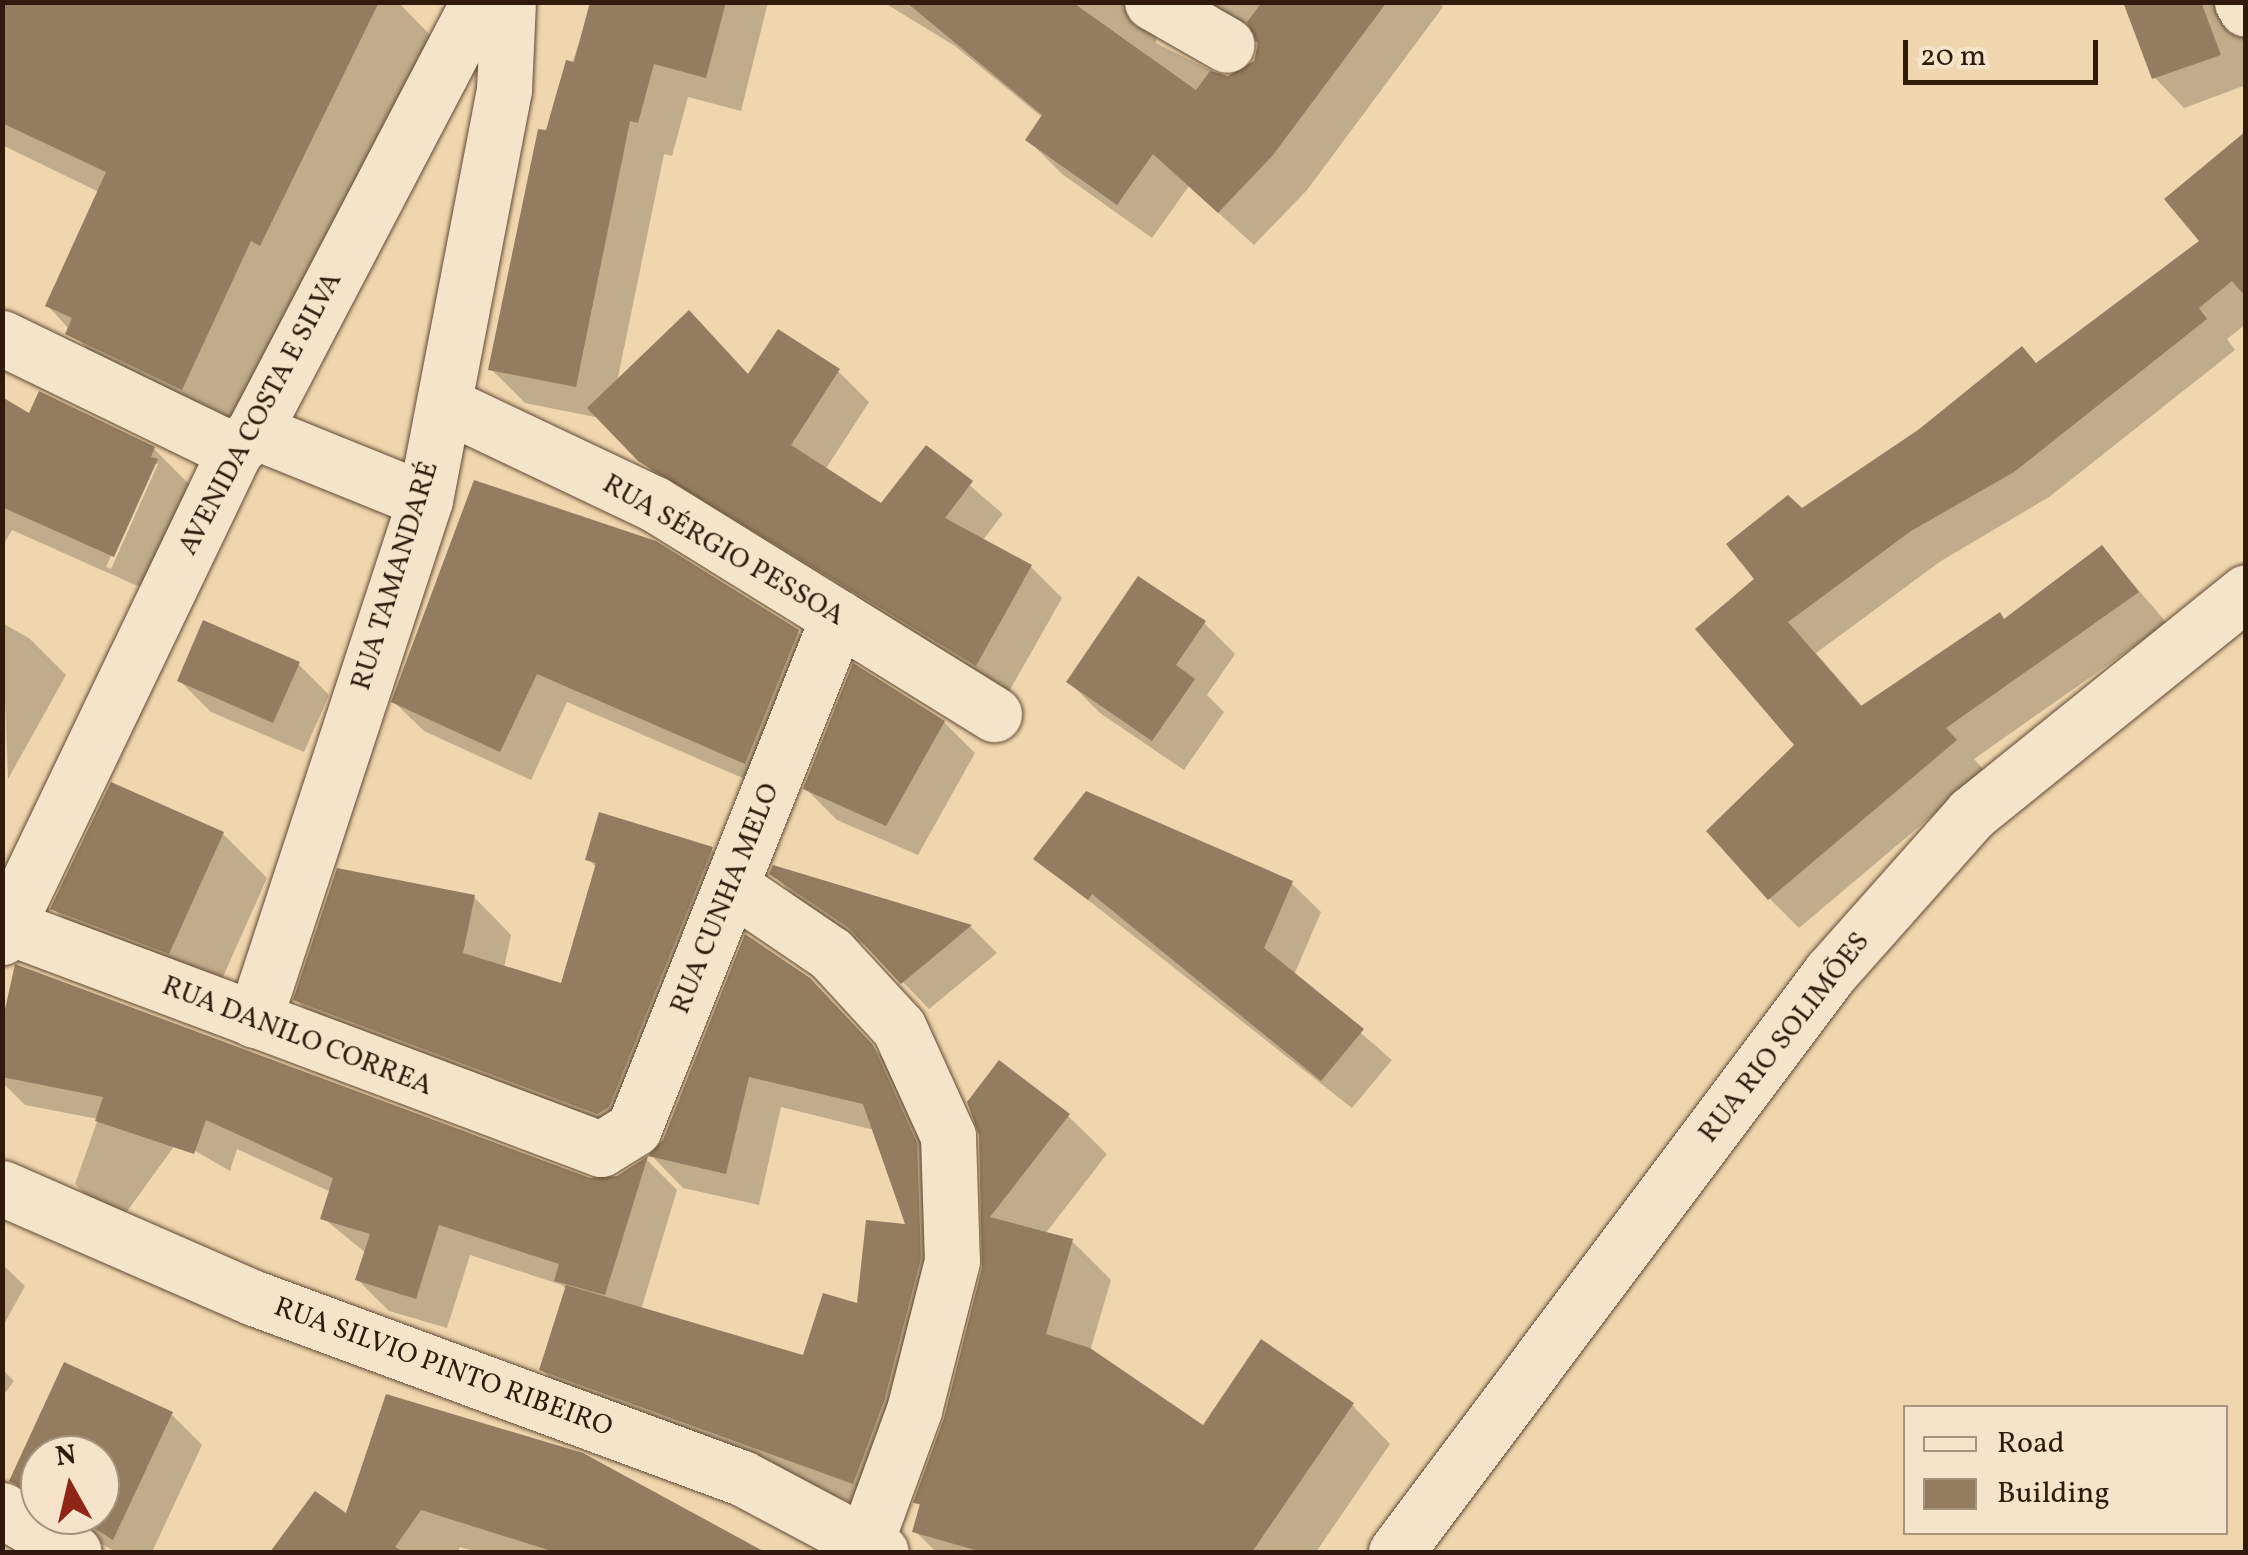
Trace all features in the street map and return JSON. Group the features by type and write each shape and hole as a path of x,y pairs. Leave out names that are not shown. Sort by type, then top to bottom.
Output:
{"street":[{"name":"AVENIDA COSTA E SILVA","path":"6,932 244,441 478,2"},
{"name":"RUA TAMANDARÉ","path":"254,1020 425,500 504,90 508,2"},
{"path":"1152,2 1227,45"},
{"path":"2242,2 2246,9"},
{"path":"2,338 244,441 425,500"},
{"name":"RUA SÉRGIO PESSOA","path":"444,404 655,504 994,714"},
{"name":"RUA RIO SOLIMÕES","path":"1396,1552 1830,973 1971,814 2246,592"},
{"name":"RUA CUNHA MELO","path":"584,1148 618,1143 634,1128 838,618"},
{"path":"731,886 831,954 899,1028 948,1136 952,1262 874,1547"},
{"name":"RUA DANILO CORREA","path":"6,932 254,1020 584,1148"},
{"name":"RUA SILVIO PINTO RIBEIRO","path":"2,1188 254,1298 742,1478 874,1547"},
{"path":"2,1510 74,1552"}],"building":[{"path":"2,2 379,2 260,246 251,241 182,390 65,334 72,318 45,306 106,172 2,123"},
{"path":"590,2 726,2 706,78 654,64 638,123 630,121 576,387 488,370 538,129 546,130 566,60 574,62"},
{"path":"906,2 1072,2 1196,90 1210,71 1228,76 1254,61 1258,44 1247,22 1262,2 1387,2 1273,155 1218,213 1153,154 1117,205 1025,140 1042,115"},
{"path":"2123,2 2201,2 2221,55 2152,79"},
{"path":"2246,131 2246,297 2232,281 2199,308 2207,319 2014,472 1911,531 1788,622 1861,706 2000,612 2004,619 2102,545 2139,592 1946,728 1957,740 1768,900 1706,831 1794,745 1695,629 1754,579 1726,544 1788,495 1802,508 1918,430 2022,346 2036,363 2199,241 2164,199"},
{"path":"689,310 748,374 778,329 840,369 791,445 881,503 926,445 973,481 945,518 1032,565 976,666 638,461 587,408"},
{"path":"39,391 155,447 151,457 158,459 114,557 2,507 2,397 29,413"},
{"path":"474,480 656,541 799,630 745,764 537,674 500,752 391,702"},
{"path":"1138,576 1206,621 1176,665 1195,679 1152,741 1066,682"},
{"path":"203,620 300,662 273,723 177,681"},
{"path":"853,663 945,721 886,826 803,789"},
{"path":"111,782 224,832 169,954 50,909"},
{"path":"1086,791 1293,881 1264,948 1364,1029 1321,1081 1092,894 1088,900 1033,859"},
{"path":"599,812 713,847 609,1107 597,1114 293,1000 337,868 475,895 463,953 561,983 596,863 585,860"},
{"path":"773,865 972,925 901,984 849,928 769,874"},
{"path":"745,934 810,978 873,1045 917,1143 921,1258 884,1401 853,1484 539,1370 566,1285 803,1355 823,1293 857,1303 866,1220 905,1224 863,1104 749,1077 726,1174 648,1156 663,1140"},
{"path":"15,964 590,1178 617,1176 648,1156 605,1295 554,1281 559,1264 439,1225 416,1299 355,1280 370,1234 320,1219 333,1178 206,1120 194,1154 95,1121 103,1097 2,1077 2,1023"},
{"path":"999,1060 1070,1114 990,1217 1073,1239 1046,1334 1090,1348 1203,1425 1261,1339 1354,1403 1252,1552 982,1552 912,1532 920,1504 913,1503 944,1418 982,1268 979,1135 967,1102"},
{"path":"64,1362 173,1412 120,1525 120,1435 30,1435"},
{"path":"386,1394 583,1453 765,1552 555,1552 421,1510 395,1547 404,1552 270,1552 315,1491 346,1513"},
{"path":"20,1457 20,1486 9,1481"}]}
